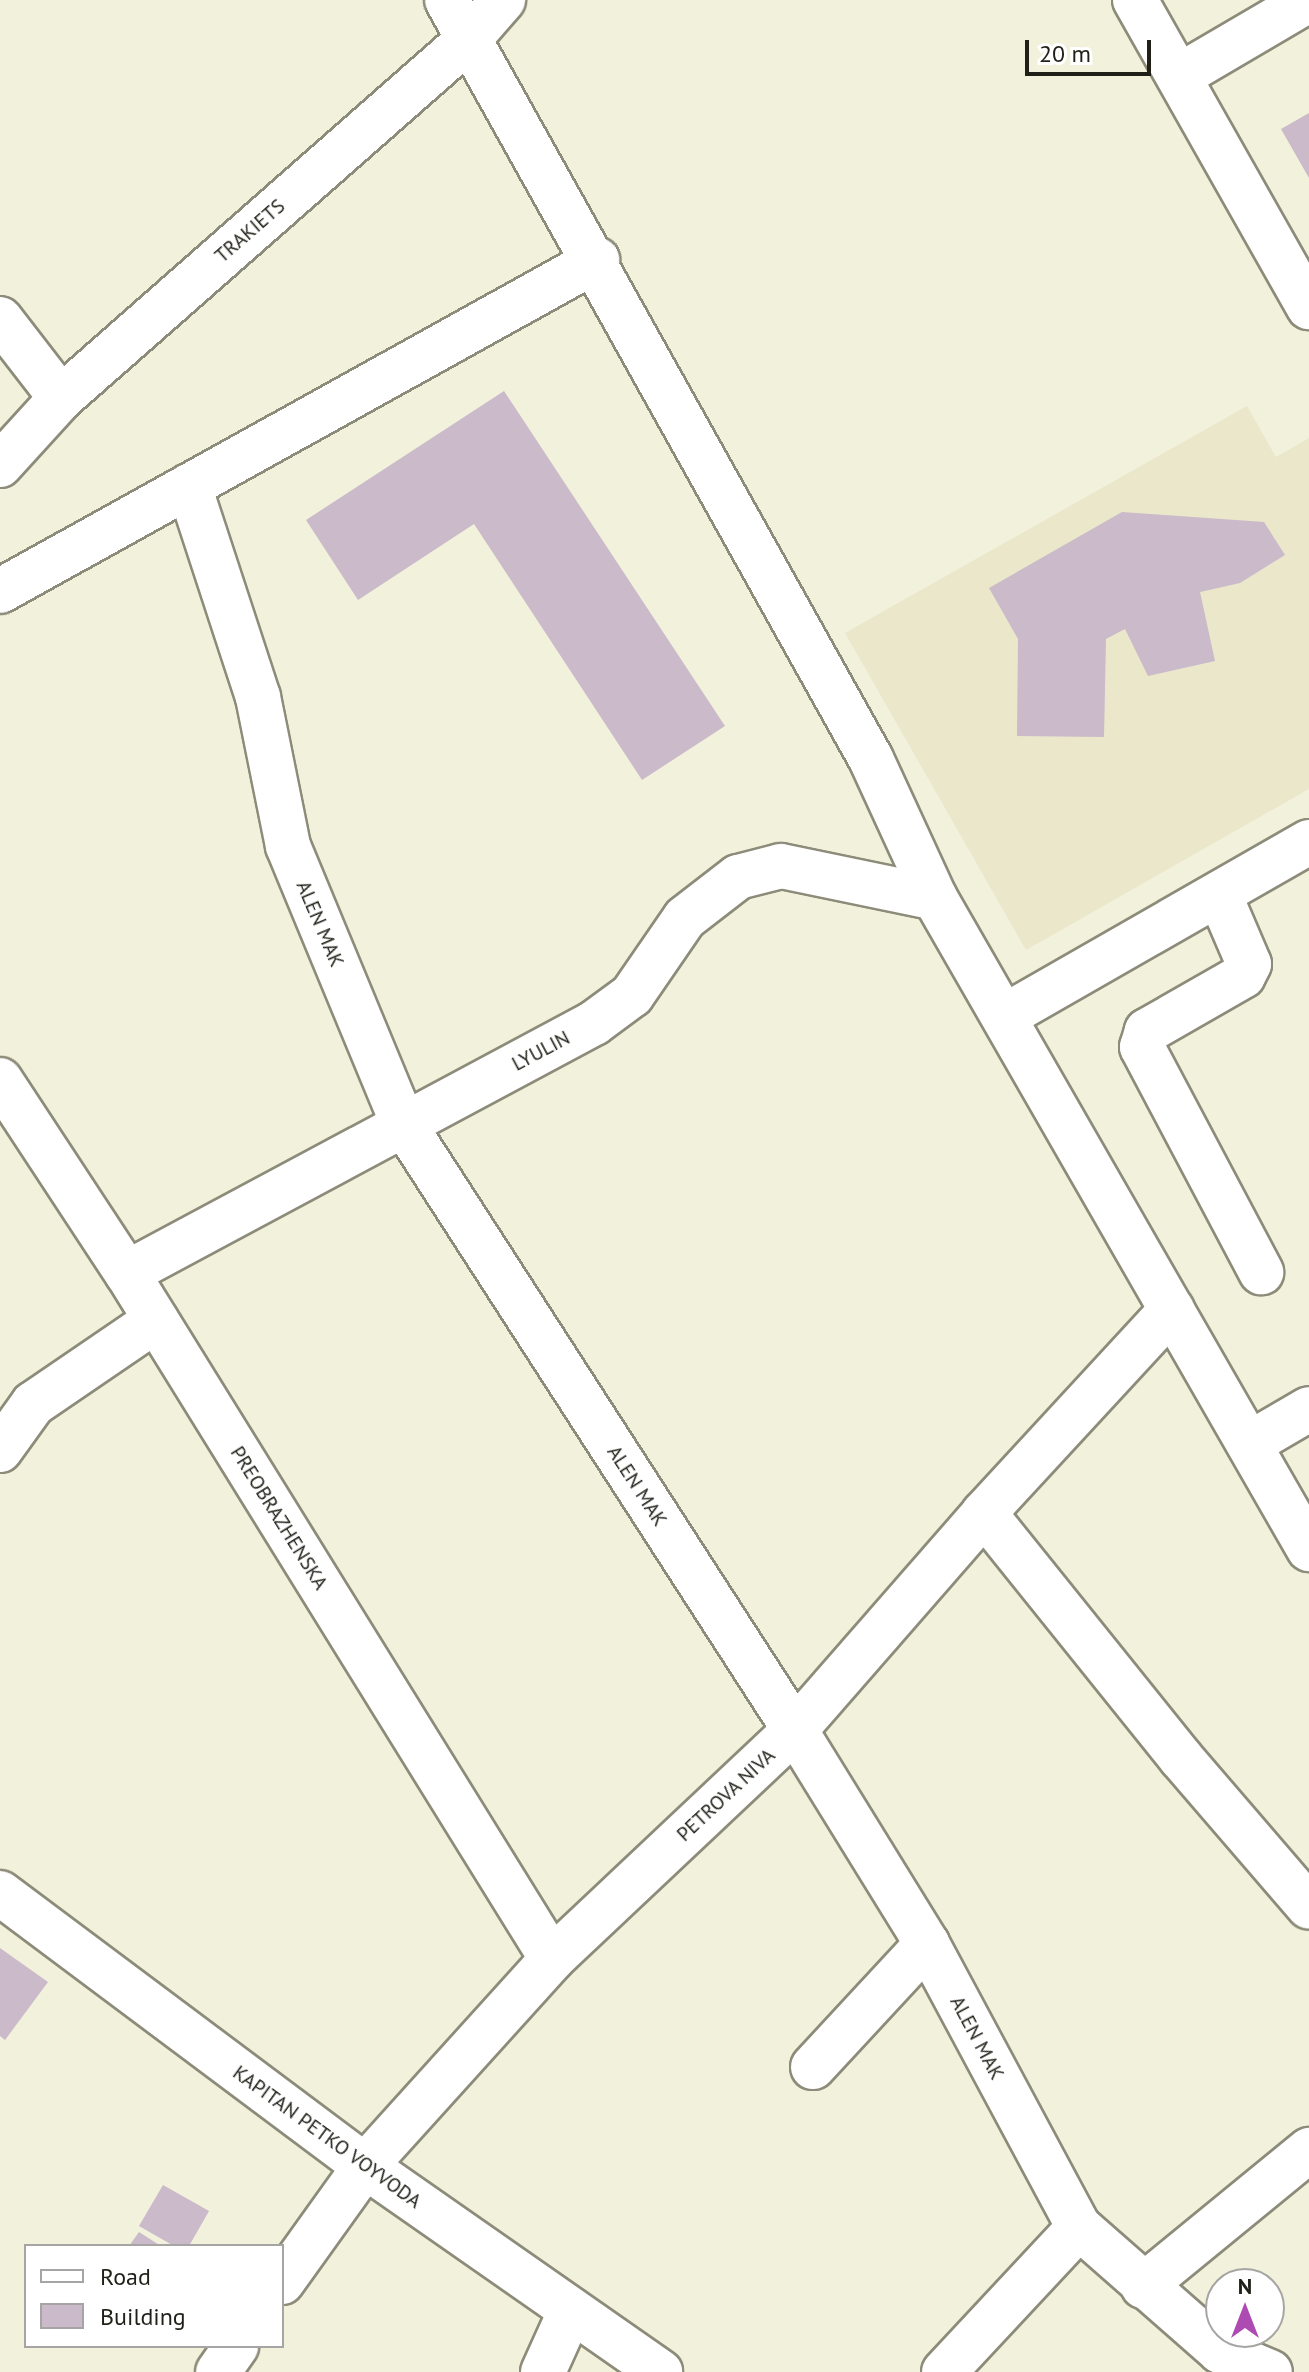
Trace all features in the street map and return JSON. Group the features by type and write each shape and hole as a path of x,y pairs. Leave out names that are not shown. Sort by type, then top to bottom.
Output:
{"street":[{"path":"447,0 597,260 871,759 935,898 1309,1549"},
{"name":"TRAKIETS","path":"0,465 61,398 469,39 503,0"},
{"path":"1135,0 1181,75 1309,307"},
{"path":"1181,75 1309,0"},
{"path":"0,591 597,260"},
{"path":"0,319 61,398"},
{"name":"ALEN MAK","path":"189,486 258,697 288,846 403,1123 795,1730 927,1944 1079,2227 1220,2351 1270,2372"},
{"path":"1005,1016 1309,842"},
{"name":"LYULIN","path":"127,1273 594,1023 632,995 685,918 738,877 781,866 935,898"},
{"path":"1219,894 1249,964 1243,976 1147,1031 1142,1047 1261,1272"},
{"name":"PREOBRAZHENSKA","path":"0,1080 127,1273 552,1959"},
{"name":"PETROVA NIVA","path":"284,2279 365,2166 552,1959 795,1730 984,1513 1172,1309"},
{"path":"0,1450 33,1404 156,1320"},
{"path":"1249,1444 1309,1409"},
{"path":"984,1513 1309,1907"},
{"name":"KAPITAN PETKO VOYVODA","path":"0,1893 365,2166 660,2372"},
{"path":"813,2067 927,1944"},
{"path":"1143,2286 1309,2150"},
{"path":"944,2372 1079,2227"},
{"path":"543,2372 571,2310"},
{"path":"218,2372 235,2348"}],"shaded area":[{"path":"1247,406 1276,457 1309,438 1309,789 1026,950 845,633"}],"building":[{"path":"1309,113 1309,178 1281,129"},
{"path":"504,391 725,726 642,780 474,524 358,600 306,520"},
{"path":"1122,512 1264,522 1285,555 1240,583 1200,592 1215,661 1148,676 1125,629 1106,639 1104,737 1017,736 1018,639 989,588"},
{"path":"0,1948 48,1982 5,2040 0,2036"},
{"path":"163,2185 209,2211 190,2244 170,2244 139,2226"},
{"path":"139,2232 158,2244 130,2244"}]}
